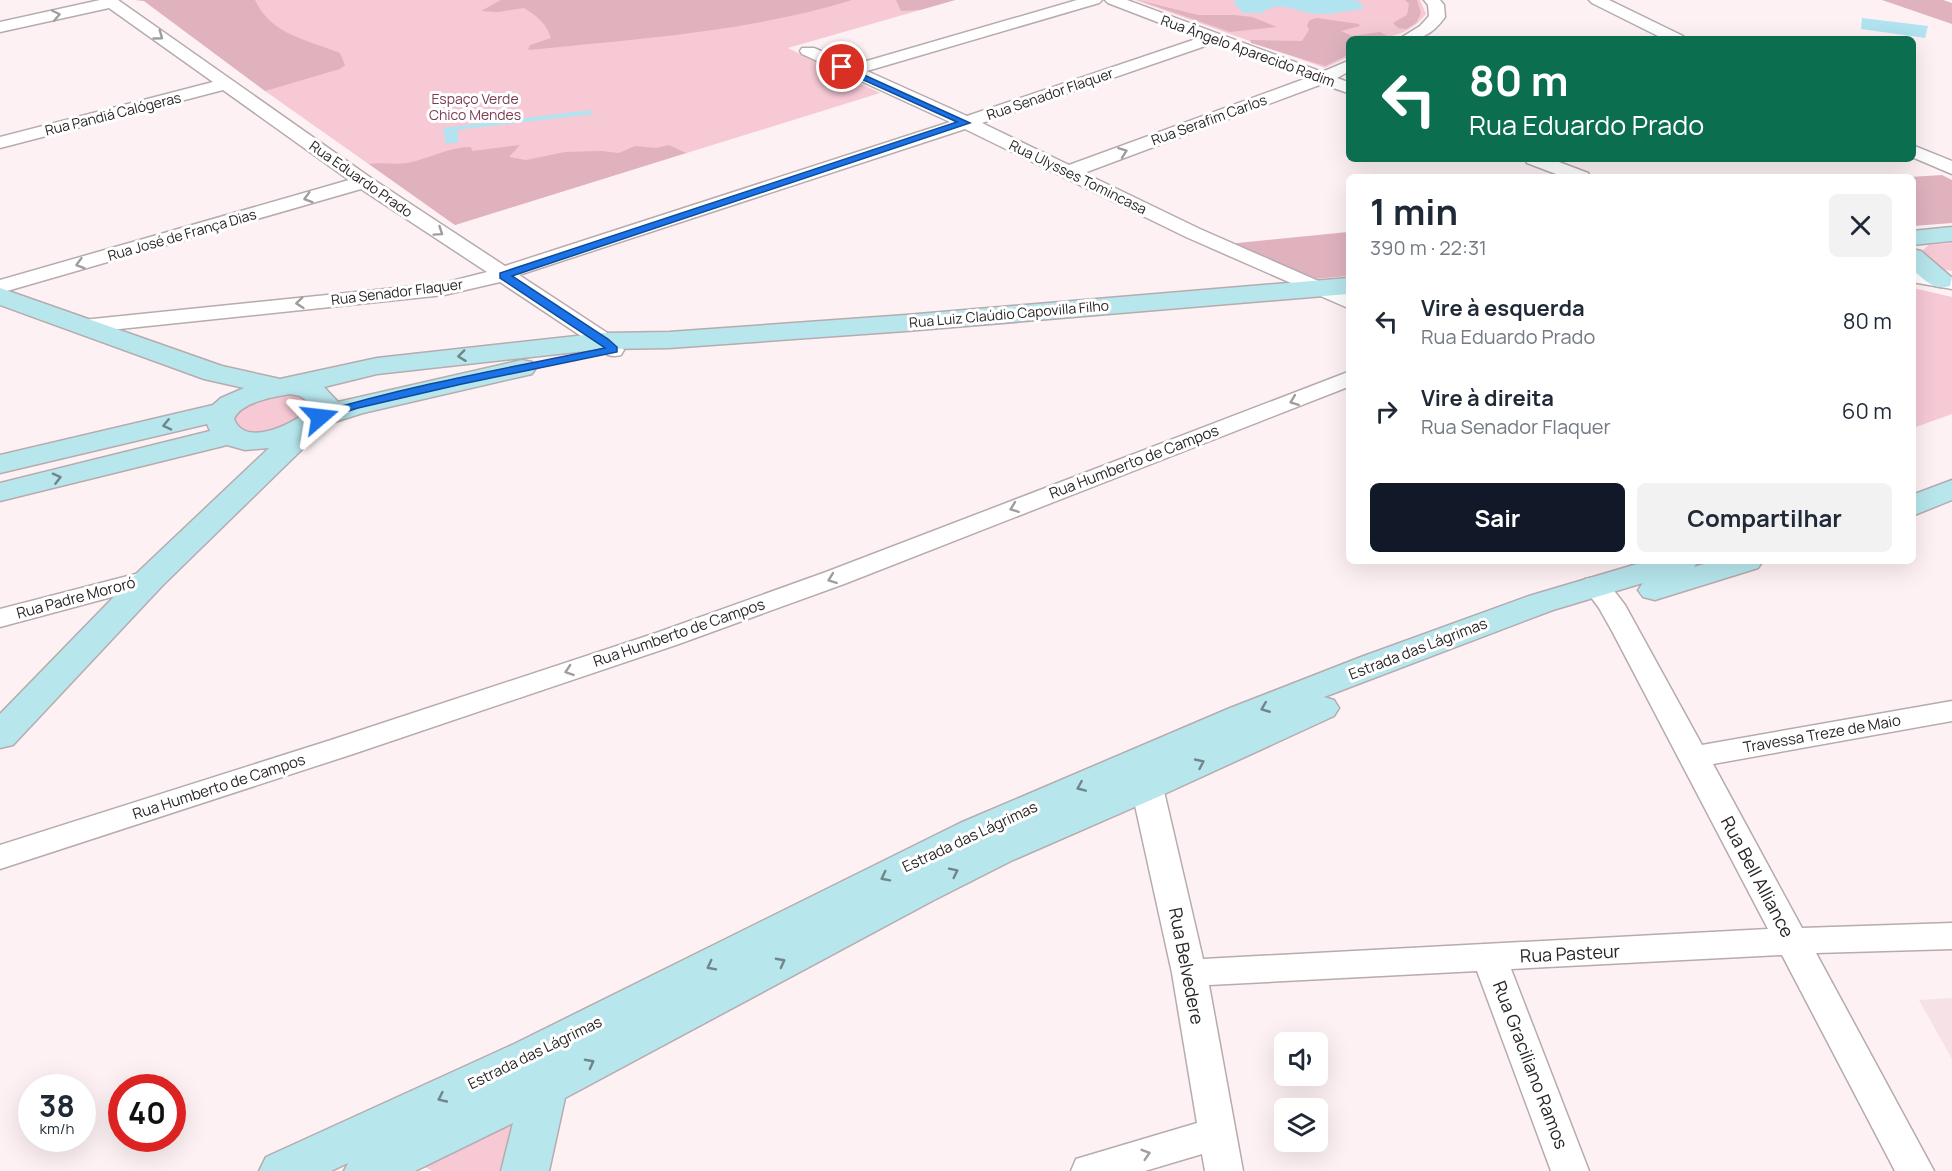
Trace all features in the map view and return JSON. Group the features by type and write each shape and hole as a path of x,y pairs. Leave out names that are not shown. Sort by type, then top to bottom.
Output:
{"street":[{"path":"850,71 1094,0"},
{"name":"Rua Ângelo Aparecido Radim","path":"1113,0 1346,87"},
{"path":"1412,36 1426,28 1437,17 1436,5 1432,0"},
{"path":"1597,0 1671,36"},
{"path":"0,27 110,1"},
{"name":"Rua Eduardo Prado","path":"110,1 364,182 609,345"},
{"name":"Rua Senador Flaquer","path":"81,326 444,289 504,276 1214,38"},
{"name":"Rua Ulysses Tomincasa","path":"808,51 965,123 1193,233 1346,301"},
{"name":"Rua Serafim Carlos","path":"1068,172 1323,78 1346,67"},
{"name":"Rua Pandiá Calógeras","path":"0,143 225,84"},
{"path":"1916,152 1952,168"},
{"path":"1542,162 1573,174"},
{"name":"Rua José de França Dias","path":"0,287 364,182"},
{"path":"1916,238 1952,234"},
{"path":"1916,259 1947,282"},
{"path":"1916,277 1947,282"},
{"name":"Rua Luiz Claúdio Capovilla Filho","path":"515,359 355,406 288,435 271,439 254,440 230,422 249,394 376,366 515,359 609,345 1346,286"},
{"path":"0,296 214,373 309,389 318,394 324,403 323,413 151,578 0,736"},
{"path":"214,373 229,391 230,422 247,472 225,508"},
{"name":"Rua Humberto de Campos","path":"0,857 342,747 676,635 835,578 1346,380"},
{"path":"0,464 230,422"},
{"path":"0,492 230,422"},
{"path":"1916,484 1952,469"},
{"path":"1916,505 1952,489"},
{"name":"Estrada das Lágrimas","path":"283,1171 549,1066 1006,848 1141,776 1603,595 1675,564"},
{"name":"Estrada das Lágrimas","path":"1603,595 1734,564"},
{"name":"Rua Padre Mororó","path":"0,618 151,578"},
{"name":"Rua Bell Alliance","path":"1603,595 1916,1171"},
{"name":"Travessa Treze de Maio","path":"1693,757 1952,711"},
{"name":"Rua Belvedere","path":"1141,776 1189,974 1224,1171"},
{"name":"Rua Pasteur","path":"1189,974 1792,941 1952,936"},
{"name":"Rua Graciliano Ramos","path":"1490,959 1570,1171"},
{"path":"525,1171 549,1066"},
{"name":"Estrada das Lágrimas","path":"368,1171 549,1066"},
{"path":"1090,1171 1217,1133"}],"shaded area":[{"path":"136,0 255,0 262,12 280,29 340,53 345,65 340,69 265,91 144,1"},
{"path":"501,0 852,0 773,20 732,27 651,38 528,50 530,45 551,38 544,24 524,8 498,12 481,11"},
{"path":"896,0 955,0 920,10 901,11"},
{"path":"1138,0 1198,15 1252,17 1277,27 1230,32"},
{"path":"1405,0 1417,0 1421,13 1416,23 1406,29 1398,28 1393,23 1407,15 1409,4"},
{"path":"1882,0 1943,0 1952,3 1952,24"},
{"path":"1317,18 1359,24 1360,26 1341,31 1352,36 1346,36 1346,56 1325,66 1251,43 1250,40 1302,41 1309,30 1307,25 1310,20"},
{"path":"1380,32 1387,36 1352,36"},
{"path":"520,145 509,157 526,160 565,152 619,153 635,146 656,148 669,145 686,153 455,225 369,164 407,163 463,148 471,147 472,151"},
{"path":"1942,175 1952,180 1952,223 1916,226 1916,177"},
{"path":"1346,232 1346,276 1315,279 1228,244"},
{"path":"1952,998 1952,1059 1919,1000"}],"green space":[{"name":"Espaço Verde Chico Mendes","path":"136,0 955,0 788,48 880,93 455,225 265,91 144,1"},
{"path":"1135,0 1420,0 1426,14 1418,23 1391,36 1346,36 1346,58 1325,68"},
{"path":"1952,243 1952,271 1941,269 1922,254 1929,245"},
{"path":"1916,289 1952,297 1952,414 1916,427"},
{"path":"283,393 306,397 314,408 294,427 256,433 237,428 233,416 245,403"},
{"path":"516,1118 506,1171 432,1171 420,1164"}],"water":[{"path":"1235,0 1356,0 1364,7 1323,14 1280,6 1262,13 1243,13 1234,3"},
{"path":"1862,18 1928,26 1925,38 1861,29"},
{"path":"591,110 593,114 457,130 459,142 446,144 443,128"}],"route":[{"path":"320,417 355,406 462,380 613,350 604,341 504,276 965,123 842,67"}]}
